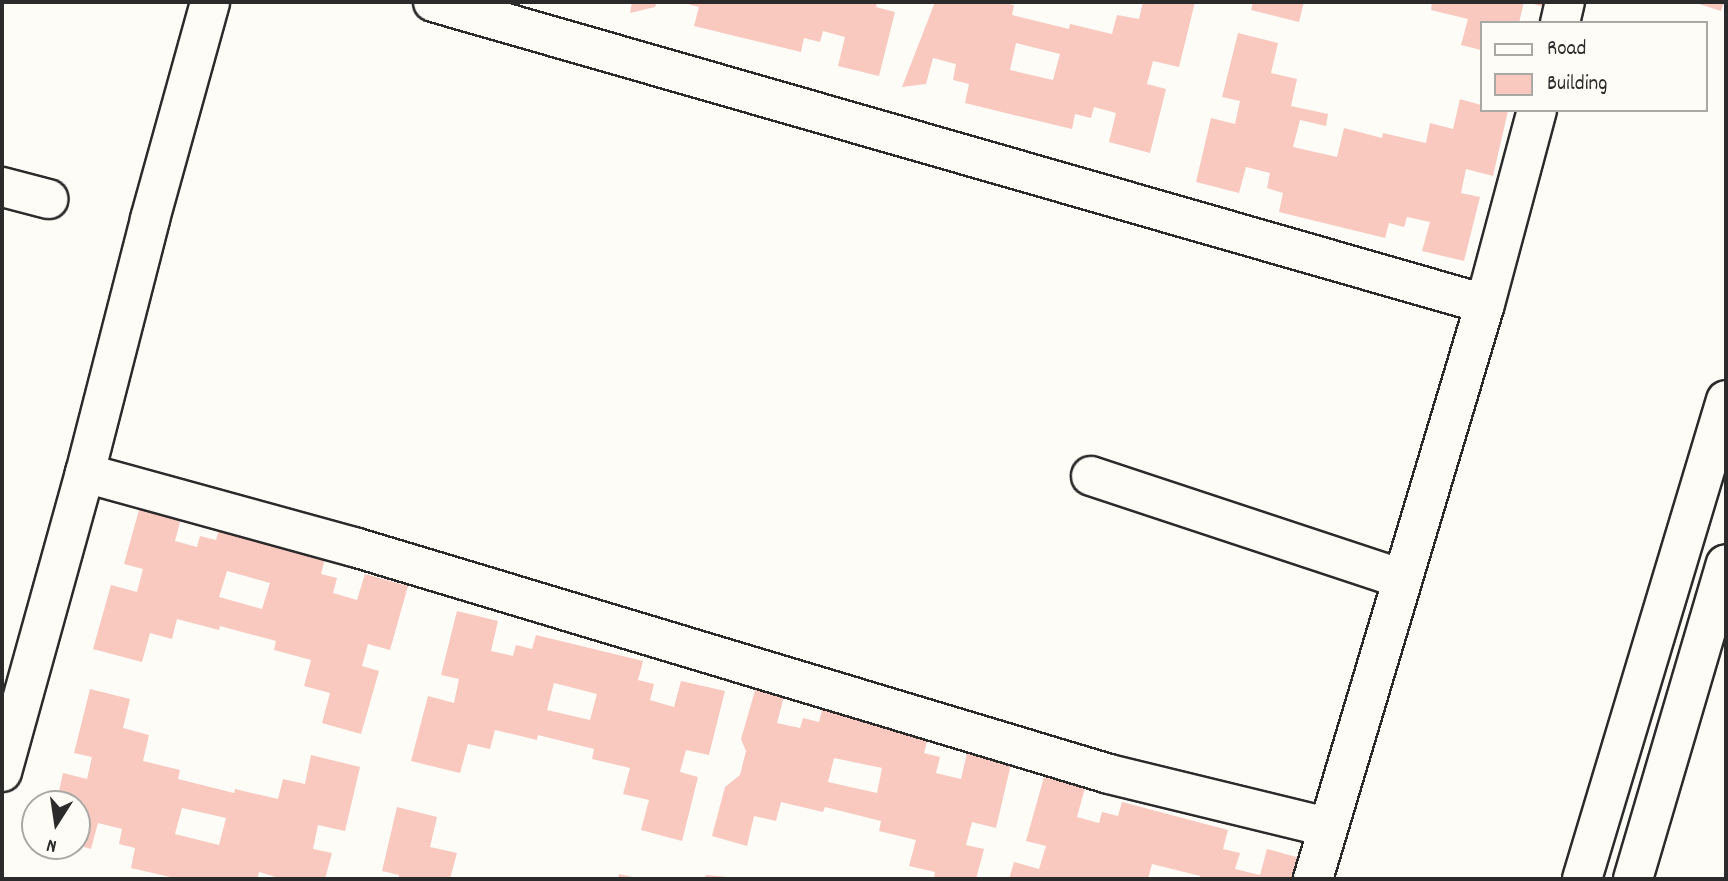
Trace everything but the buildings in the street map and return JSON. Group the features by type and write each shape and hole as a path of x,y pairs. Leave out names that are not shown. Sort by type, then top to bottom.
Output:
{"street":[{"path":"2,772 86,473 150,219 210,2"},
{"path":"433,2 1485,304"},
{"path":"1560,21 1565,2"},
{"path":"1313,879 1326,827 1485,304 1535,112"},
{"path":"2,187 48,199"},
{"path":"1582,879 1726,400"},
{"path":"86,473 354,547 1109,774 1326,827"},
{"path":"1091,476 1402,579"},
{"path":"1633,879 1719,615 1726,564"},
{"path":"1668,597 1719,615"}]}
